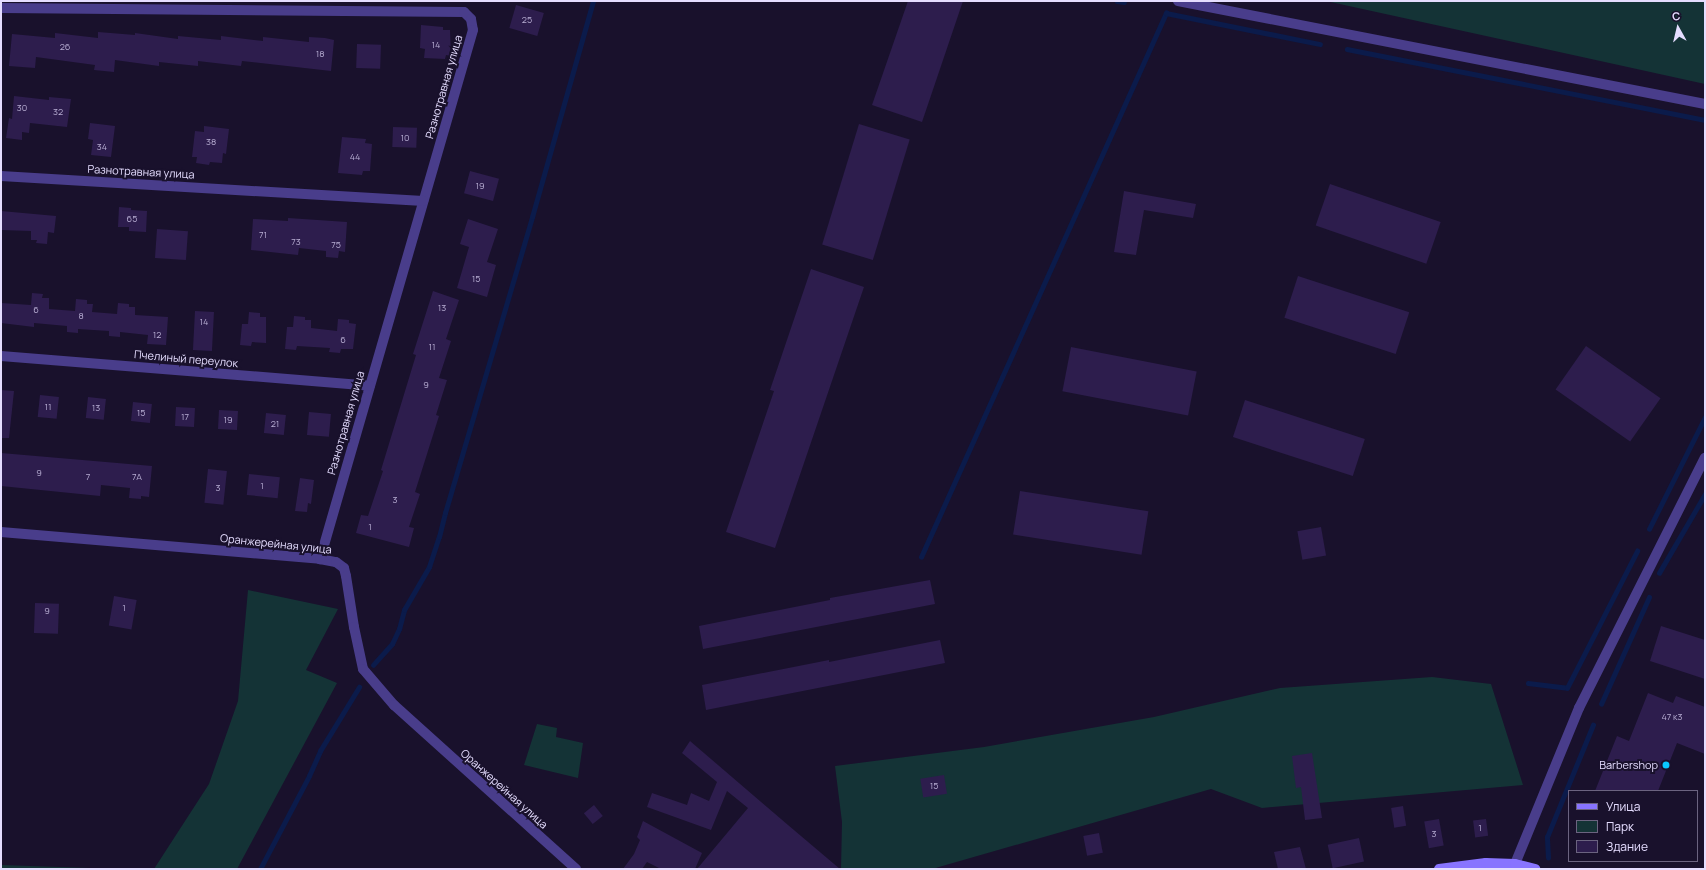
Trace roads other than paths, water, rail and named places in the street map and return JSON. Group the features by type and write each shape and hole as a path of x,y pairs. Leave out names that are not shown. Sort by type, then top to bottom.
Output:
{"main road":[{"path":"1439,869 1486,863 1515,864 1535,869"}],"street":[{"path":"1178,1 1705,104"},
{"name":"Разнотравная улица","path":"1,8 464,12 471,19 473,30 320,559"},
{"name":"Разнотравная улица","path":"1,176 423,201"},
{"name":"Пчелиный переулок","path":"1,356 370,386"},
{"path":"1515,864 1585,695 1705,458"},
{"name":"Оранжерейная улица","path":"1,532 320,559 336,562 344,568 363,669 394,705 576,869"}],"waterway":[{"path":"373,665 392,644 399,629 404,610 429,567 439,537 593,1"},
{"path":"1117,1 1124,2"},
{"path":"921,557 1166,13 1320,44"},
{"path":"1347,49 1705,120"},
{"path":"1649,529 1705,417"},
{"path":"1659,573 1705,494"},
{"path":"1528,683 1567,688 1637,551"},
{"path":"1601,704 1649,597"},
{"path":"260,869 309,776 320,751 359,687"},
{"path":"1548,858 1547,837 1593,725"}],"place":[{"name":"Barbershop","path":"1666,765"}]}
